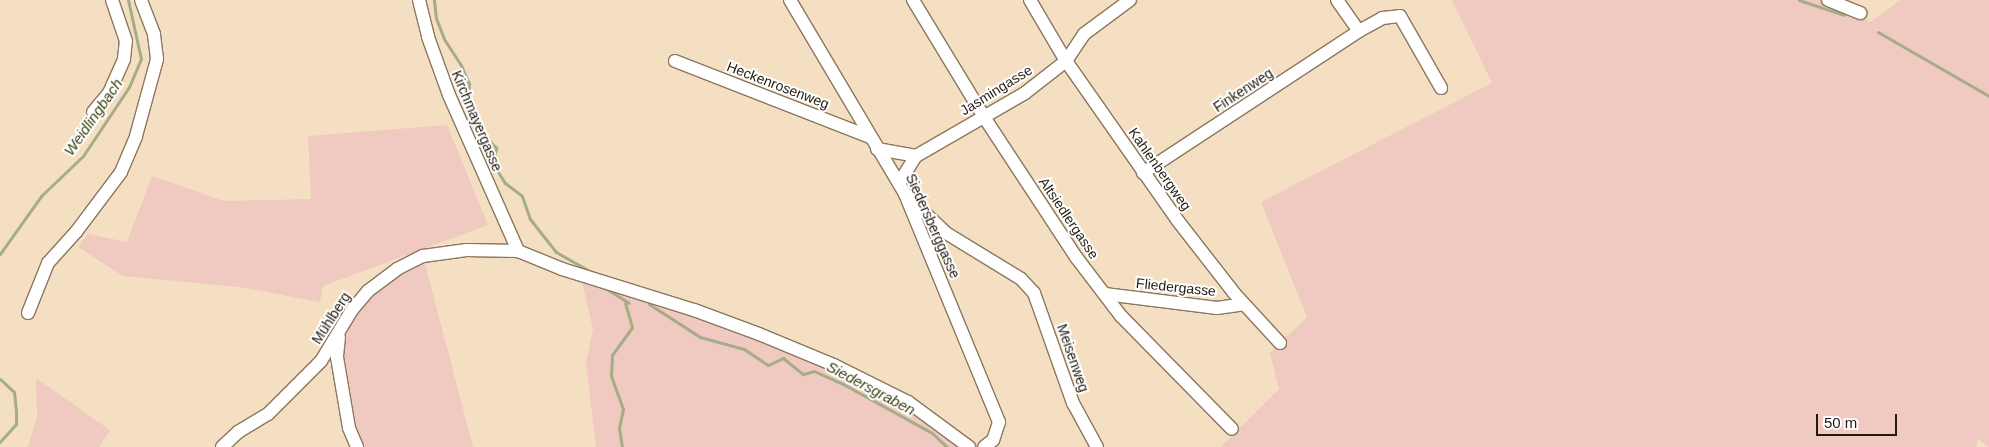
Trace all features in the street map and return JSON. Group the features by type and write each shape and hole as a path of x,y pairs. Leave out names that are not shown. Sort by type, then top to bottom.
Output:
{"street":[{"path":"93,112 109,92 124,60 126,41 112,0"},
{"path":"28,313 48,263 76,232 121,172 136,136 157,59 154,34 141,0"},
{"name":"Kirchmayergasse","path":"419,0 428,38 448,95 518,251"},
{"name":"Siedersberggasse","path":"790,0 902,189 999,422 993,440 984,447"},
{"name":"Altsiedlergasse","path":"913,0 984,116 1076,257 1121,316 1232,429"},
{"name":"Kahlenbergweg","path":"1030,0 1066,61 1143,173 1244,304 1280,343"},
{"name":"Jasmingasse","path":"902,189 916,156 1025,93 1066,61 1084,34 1130,0"},
{"path":"1337,0 1359,31"},
{"path":"1828,0 1860,13"},
{"name":"Finkenweg","path":"1143,173 1359,31 1382,18 1400,16 1441,88"},
{"name":"Heckenrosenweg","path":"675,61 870,136"},
{"path":"877,149 916,156"},
{"name":"Meisenweg","path":"902,189 946,233 1021,279 1034,293 1073,403 1097,447"},
{"name":"Mühlberg","path":"222,447 238,432 268,414 296,388 322,361 352,310 368,291 397,269 423,256 467,250 518,251"},
{"path":"518,251 589,278 694,310 834,365 908,402 969,447"},
{"name":"Fliedergasse","path":"1105,294 1217,308 1244,304"},
{"path":"339,335 336,357 349,428 357,447"}],"shaded area":[{"path":"1452,0 1822,0 1870,22 1901,0 1989,0 1989,447 1978,439 1976,447 1221,447 1279,389 1270,353 1307,317 1261,202 1492,83"},
{"path":"447,125 488,225 323,286 320,302 239,287 123,276 78,247 88,234 127,242 152,176 224,201 311,199 308,136"},
{"path":"423,256 473,447 357,447 337,357 352,310"},
{"path":"581,277 729,324 905,402 964,447 596,447 586,363 593,329"},
{"path":"36,378 110,430 99,447 28,447 37,416"}],"waterway":[{"name":"Weidlingbach","path":"0,254 41,196 83,156 129,87 141,59 128,0"},
{"name":"Siedersgraben","path":"434,0 436,18 444,39 461,65 469,84 468,103 477,128 496,148 493,164 505,183 522,196 530,219 556,252 593,273"},
{"path":"1799,0 1844,15"},
{"path":"1878,32 1989,96"},
{"name":"Siedersgraben","path":"605,288 629,303"},
{"path":"622,447 619,428 623,409 611,376 612,355 632,327 625,303"},
{"name":"Siedersgraben","path":"649,304 700,337 744,349 768,365 783,358 803,374 814,371 843,384 932,433 947,447"},
{"name":"Weidlingbach","path":"0,379 14,392 16,412 16,424 0,442"}]}
